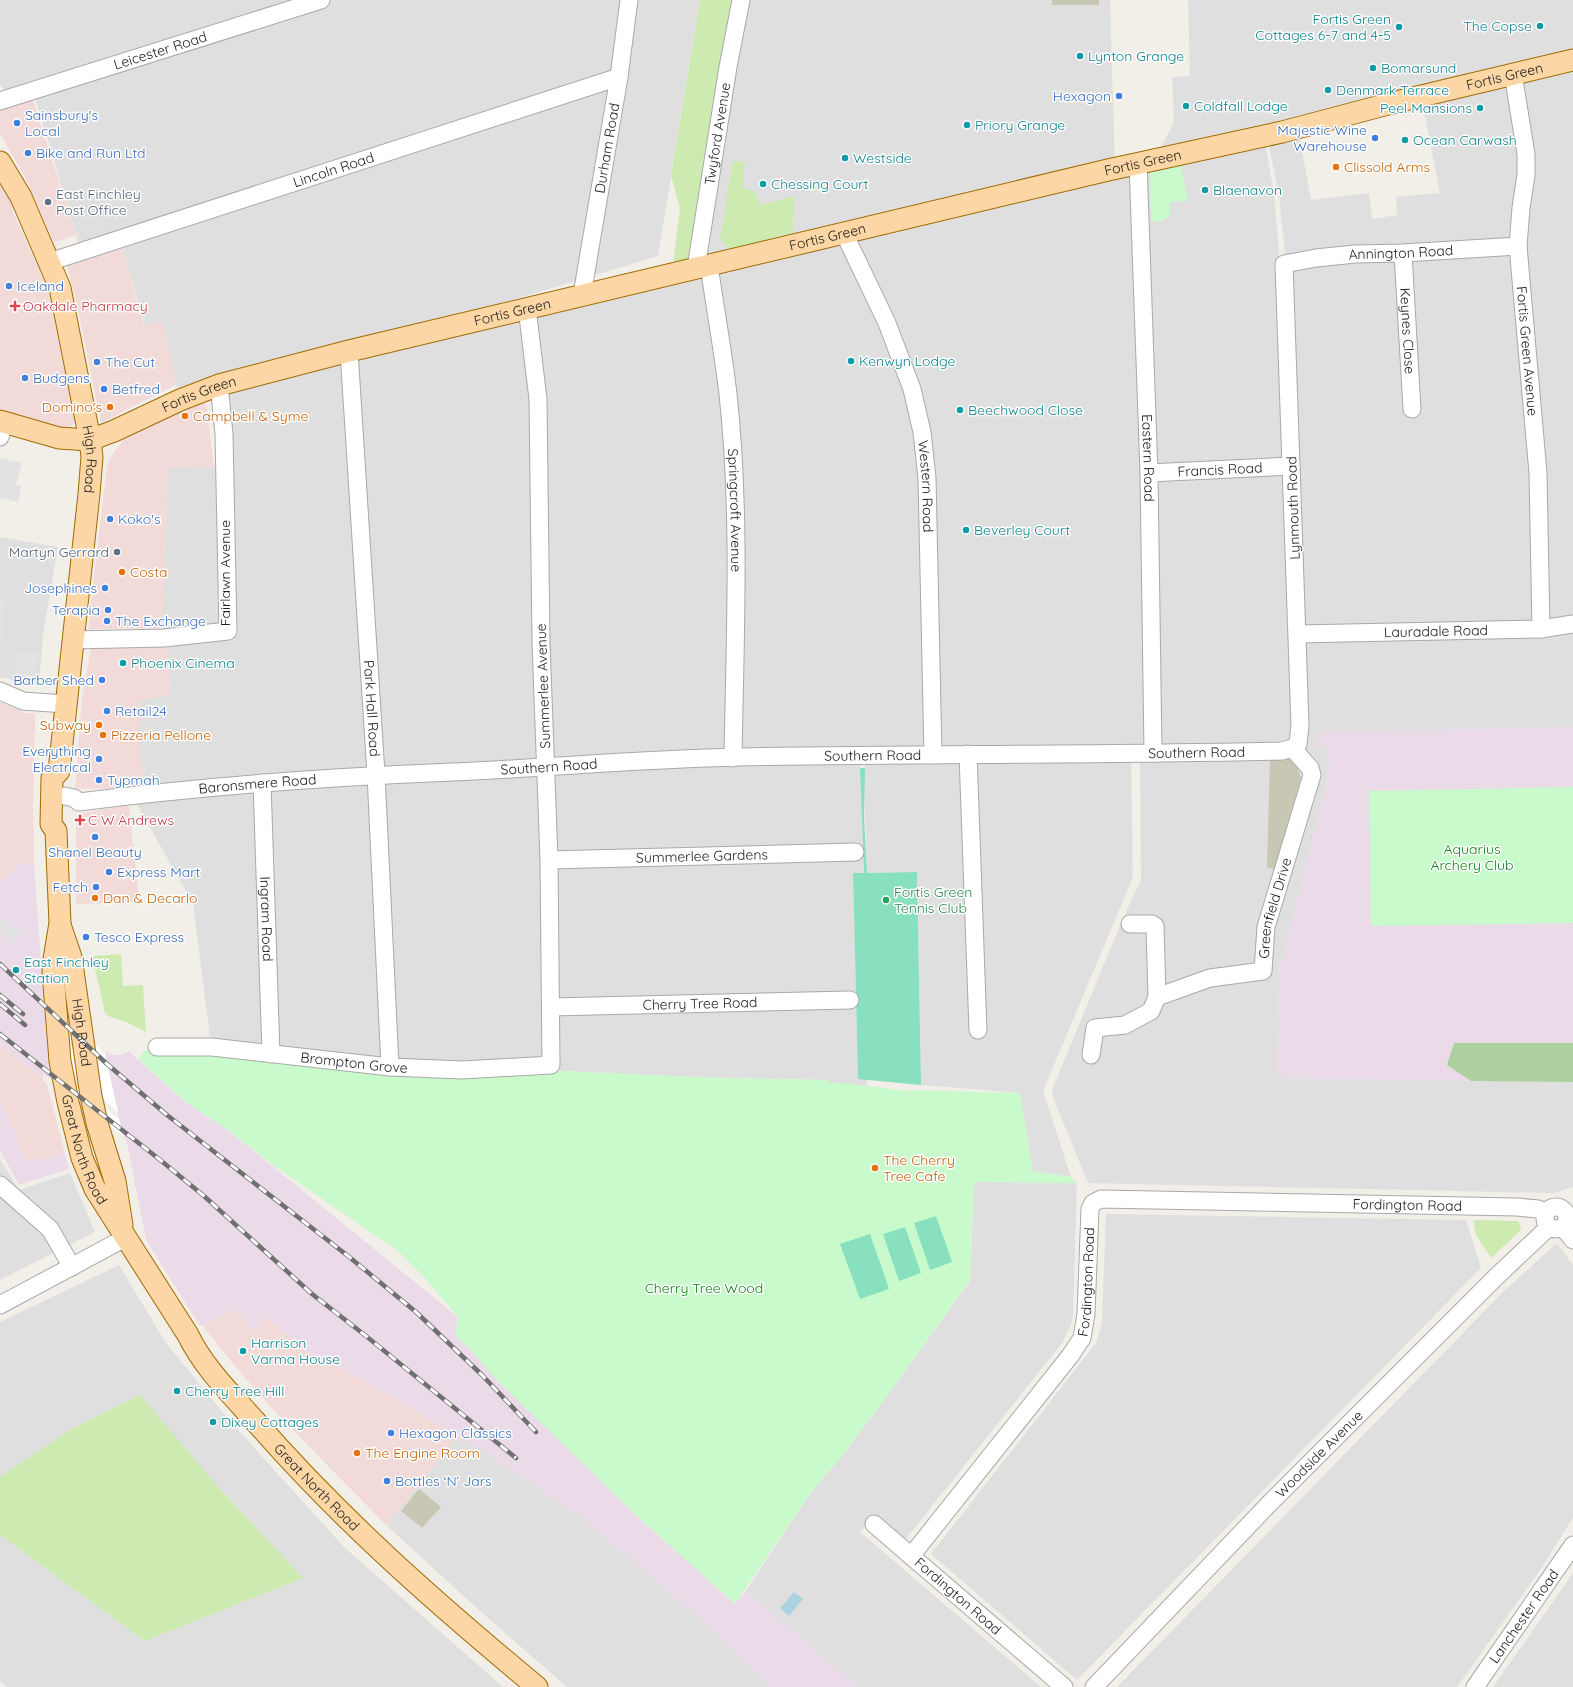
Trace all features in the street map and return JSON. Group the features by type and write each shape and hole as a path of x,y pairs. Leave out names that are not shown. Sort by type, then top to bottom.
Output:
{"main road":[{"name":"Fortis Green","path":"90,440 114,432 180,400 219,386 349,351 1138,163 1282,132 1392,103 1573,60"},
{"name":"High Road","path":"4,175 21,197 60,288 90,440 91,474 65,704 59,771 52,778 51,824 56,831 60,923 53,972 60,1061"},
{"path":"1,427 59,438 90,440"},
{"name":"High Road","path":"56,831 62,825 71,799 64,777 59,771"},
{"name":"High Road","path":"60,923 71,957 91,1096"},
{"name":"Great North Road","path":"60,1061 68,1102 82,1158 95,1189 188,1335 196,1352 268,1436 358,1531 465,1627 537,1687"},
{"name":"Great North Road","path":"91,1096 97,1122 115,1181 125,1234"}],"street":[{"name":"Leicester Road","path":"0,102 321,0"},
{"name":"Durham Road","path":"582,295 619,77 629,0"},
{"name":"Twyford Avenue","path":"702,266 728,67 741,0"},
{"name":"Fortis Green Avenue","path":"1513,74 1526,154 1526,175 1521,208 1518,246 1538,473 1541,629"},
{"name":"Lincoln Road","path":"49,262 619,77"},
{"name":"Eastern Road","path":"1138,163 1149,473 1153,754"},
{"name":"Western Road","path":"844,233 887,323 912,389 922,432 927,478 933,754"},
{"name":"Annington Road","path":"1284,264 1316,258 1355,254 1403,253 1518,246"},
{"name":"Keynes Close","path":"1403,253 1412,409"},
{"name":"Lynmouth Road","path":"1284,264 1298,634 1300,737 1298,744 1292,748"},
{"name":"Springcroft Avenue","path":"702,266 728,394 733,474 736,564 733,758"},
{"name":"Summerlee Avenue","path":"527,308 538,398 540,642 549,860 551,1065"},
{"name":"Park Hall Road","path":"349,351 376,774 390,1067"},
{"name":"Fairlawn Avenue","path":"73,640 164,638 228,631 224,434 219,386"},
{"name":"Francis Road","path":"1149,473 1291,466"},
{"name":"Lauradale Road","path":"1298,634 1541,629 1573,624"},
{"path":"0,691 22,701 65,704"},
{"name":"Southern Road","path":"454,772 545,766 733,758 933,754 1153,754 1282,750 1292,748"},
{"name":"Greenfield Drive","path":"1157,997 1210,978 1263,971 1266,927 1312,775 1310,768 1292,748"},
{"path":"968,754 978,1030"},
{"name":"Baronsmere Road","path":"71,799 376,774 454,772"},
{"name":"Ingram Road","path":"262,783 271,1054"},
{"name":"Summerlee Gardens","path":"549,860 855,852"},
{"path":"1091,1055 1095,1028 1125,1025 1152,1011 1157,997 1155,926 1152,924 1130,924"},
{"name":"Cherry Tree Road","path":"550,1007 850,1000"},
{"name":"Brompton Grove","path":"157,1047 212,1047 390,1067 462,1070 551,1065"},
{"path":"0,1186 50,1229 72,1267"},
{"name":"Fordington Road","path":"1064,1687 911,1556 1070,1356 1082,1338 1086,1314 1090,1209 1093,1202 1101,1199 1517,1207 1538,1209 1562,1221"},
{"name":"Woodside Avenue","path":"1094,1687 1268,1505 1492,1281 1562,1221"},
{"path":"0,1305 72,1267 125,1234"},
{"path":"874,1524 911,1556"},
{"name":"Lanchester Road","path":"1475,1687 1573,1545"}],"shaded area":[{"path":"0,0 323,0 120,64 333,0 700,0 658,256 324,357 696,268 741,0 1110,0 1115,168 1155,159 1174,122 1172,77 1190,76 1188,0 1573,0 1573,727 1319,733 1327,746 1327,757 1331,766 1279,973 1277,1078 1573,1082 1573,1187 1553,1193 1088,1183 1054,1100 1052,1090 1124,916 1141,880 1140,754 1131,754 1133,877 1043,1091 1071,1177 1033,1171 1020,1093 921,1085 917,872 867,873 864,789 865,759 860,759 864,873 853,874 858,1078 867,1079 867,1087 829,1083 829,1080 717,1078 532,1071 212,1052 212,1038 210,1037 193,904 137,804 258,783 144,788 140,754 140,700 170,695 168,644 162,628 167,468 224,466 219,388 180,400 162,322 145,325 120,239 81,251 33,91 10,98 0,84","holes":["1421,96 1440,193 1396,197 1397,215 1372,219 1369,193 1311,200 1298,128","1267,135 1279,196 1286,263 1279,265 1274,194 1264,136"]},
{"path":"1052,0 1099,0 1099,5 1052,5"},
{"path":"33,100 76,235 54,242 24,175 0,134 0,110"},
{"path":"0,178 17,207 12,210 48,290 64,369 70,369 75,421 72,426 64,429 0,410"},
{"path":"122,246 144,325 162,322 177,384 101,423 77,305 66,262"},
{"path":"206,403 214,467 167,468 162,628 89,629 89,617 107,467 110,458 124,439 191,405"},
{"path":"0,458 22,463 16,485 21,486 18,502 0,498"},
{"path":"0,537 58,547 43,635 39,684 24,684 6,678 0,678"},
{"path":"0,596 5,596 3,639 0,639"},
{"path":"168,644 170,695 140,700 140,753 144,788 75,789 82,698 91,648"},
{"path":"15,652 38,652 35,678 16,675"},
{"path":"0,702 25,713 35,713 33,805 34,863 19,864 0,883"},
{"path":"1573,727 1573,1082 1277,1078 1279,973 1331,766 1327,757 1327,746 1318,746 1319,732"},
{"path":"1270,758 1290,759 1298,769 1301,778 1274,869 1267,867"},
{"path":"129,805 139,902 76,904 76,814"},
{"path":"34,863 48,1059 52,1080 43,1074 43,1080 0,1045 0,883 19,864"},
{"path":"3,917 22,935 14,943 0,930 0,921"},
{"path":"0,1045 35,1072 47,1085 65,1153 26,1163 18,1147 0,1098"},
{"path":"129,1051 183,1100 228,1130 458,1317 456,1336 470,1349 496,1379 637,1516 735,1604 746,1591 858,1687 771,1687 708,1626 584,1519 488,1454 332,1362 325,1368 267,1317 254,1332 236,1309 200,1326 146,1240 127,1142 123,1136 105,1054 106,1052 114,1055 122,1055"},
{"path":"0,1098 12,1129 14,1129 18,1148 26,1162 65,1153 69,1169 19,1185 0,1150"},
{"path":"0,1159 19,1190 70,1173 95,1232 0,1280"},
{"path":"974,1182 1077,1183 1073,1315 1071,1325 1062,1343 905,1540 874,1515 860,1532 1041,1687 858,1687 746,1591 809,1495 845,1452 970,1281"},
{"path":"1106,1214 1466,1220 1481,1268 1077,1680 931,1554 1096,1343 1102,1323"},
{"path":"1557,1243 1573,1265 1573,1518 1538,1573 1457,1687 1117,1687 1503,1292"},
{"path":"119,1265 166,1343 229,1420 344,1547 503,1687 7,1687 0,1681 0,1535 145,1641 303,1578 219,1488 0,1477 0,1322"},
{"path":"236,1309 267,1317 325,1368 332,1362 458,1436 386,1525 278,1415 234,1365 202,1325"},
{"path":"458,1436 488,1454 584,1519 708,1626 771,1687 567,1687 480,1611 386,1525"},
{"path":"419,1489 441,1507 422,1528 401,1511"},
{"path":"1573,1573 1573,1687 1493,1687 1527,1639"}],"green space":[{"path":"700,0 741,0 696,268 672,274 680,208 671,176"},
{"path":"733,161 745,162 742,188 755,192 760,205 794,196 793,233 729,249 720,239"},
{"path":"1180,164 1188,201 1170,202 1170,215 1162,221 1151,221 1150,171"},
{"name":"Fortis Green Tennis Club","path":"860,768 865,768 864,817 867,873 917,872 921,1085 858,1079 853,873 864,873"},
{"name":"Aquarius Archery Club","path":"1573,787 1573,923 1371,926 1369,791"},
{"path":"121,954 123,986 143,985 146,1032 126,1022 108,1016 105,1013 92,956"},
{"path":"1454,1043 1573,1043 1573,1082 1471,1081 1447,1065"},
{"name":"Cherry Tree Wood","path":"145,1050 152,1052 532,1071 717,1078 829,1080 829,1083 842,1083 910,1091 1020,1093 1033,1171 1071,1177 1077,1183 974,1182 970,1280 887,1396 845,1452 809,1495 735,1604 637,1516 496,1379 470,1349 456,1336 458,1317 425,1278 397,1250 273,1165 228,1130 183,1100 139,1059"},
{"path":"936,1216 952,1262 930,1270 914,1223"},
{"path":"1473,1220 1518,1221 1521,1228 1519,1232 1491,1258 1476,1235"},
{"path":"905,1227 921,1273 899,1281 883,1234"},
{"path":"870,1234 889,1289 860,1299 840,1244"},
{"path":"140,1395 219,1488 303,1578 145,1641 0,1535 0,1477 72,1429"}],"water":[{"path":"794,1592 803,1599 789,1616 780,1608"}],"pier":[{"path":"44,997 105,1054 118,1112 48,1051 46,1025 102,1072 46,1019"},
{"path":"49,1065 119,1119 123,1136 52,1080"}],"railway":[{"path":"0,964 107,1064 167,1115 348,1256 416,1312 482,1375 536,1432"},
{"path":"0,995 23,1014"},
{"path":"0,1004 25,1025"},
{"path":"0,1034 159,1159 204,1196 312,1294 516,1458"}],"place":[{"name":"The Copse","path":"1540,26"},
{"name":"Fortis Green Cottages 6-7 and 4-5","path":"1399,27"},
{"name":"Lynton Grange","path":"1080,56"},
{"name":"Bomarsund","path":"1373,68"},
{"name":"Denmark Terrace","path":"1328,90"},
{"name":"Hexagon","path":"1119,96"},
{"name":"Coldfall Lodge","path":"1186,106"},
{"name":"Peel Mansions","path":"1480,108"},
{"name":"Sainsbury's Local","path":"17,123"},
{"name":"Priory Grange","path":"967,125"},
{"name":"Majestic Wine Warehouse","path":"1375,138"},
{"name":"Ocean Carwash","path":"1405,140"},
{"name":"Bike and Run Ltd","path":"28,153"},
{"name":"Westside","path":"845,158"},
{"name":"Clissold Arms","path":"1336,167"},
{"name":"Chessing Court","path":"763,184"},
{"name":"Blaenavon","path":"1205,190"},
{"name":"East Finchley Post Office","path":"48,202"},
{"name":"Iceland","path":"9,286"},
{"name":"Oakdale Pharmacy","path":"15,306"},
{"name":"Kenwyn Lodge","path":"851,361"},
{"name":"The Cut","path":"97,362"},
{"name":"Budgens","path":"25,378"},
{"name":"Betfred","path":"104,389"},
{"name":"Domino's","path":"110,407"},
{"name":"Beechwood Close","path":"960,410"},
{"name":"Campbell & Syme","path":"185,416"},
{"name":"Koko's","path":"110,519"},
{"name":"Beverley Court","path":"966,530"},
{"name":"Martyn Gerrard","path":"117,552"},
{"name":"Costa","path":"122,572"},
{"name":"Josephines","path":"105,588"},
{"name":"Terapia","path":"108,610"},
{"name":"The Exchange","path":"107,621"},
{"name":"Phoenix Cinema","path":"123,663"},
{"name":"Barber Shed","path":"102,680"},
{"name":"Retail24","path":"107,711"},
{"name":"Subway","path":"99,725"},
{"name":"Pizzeria Pellone","path":"103,735"},
{"name":"Everything Electrical","path":"99,759"},
{"name":"Typmah","path":"99,780"},
{"name":"C W Andrews","path":"80,820"},
{"name":"Shanel Beauty","path":"95,837"},
{"name":"Express Mart","path":"109,872"},
{"name":"Fetch","path":"96,887"},
{"name":"Dan & Decarlo","path":"95,898"},
{"name":"Fortis Green Tennis Club","path":"886,900"},
{"name":"Tesco Express","path":"86,937"},
{"name":"East Finchley Station","path":"16,970"},
{"name":"The Cherry Tree Cafe","path":"875,1168"},
{"name":"Harrison Varma House","path":"243,1351"},
{"name":"Cherry Tree Hill","path":"177,1391"},
{"name":"Dixey Cottages","path":"213,1422"},
{"name":"Hexagon Classics","path":"391,1433"},
{"name":"The Engine Room","path":"357,1453"},
{"name":"Bottles ‘N’ Jars","path":"387,1481"}]}
